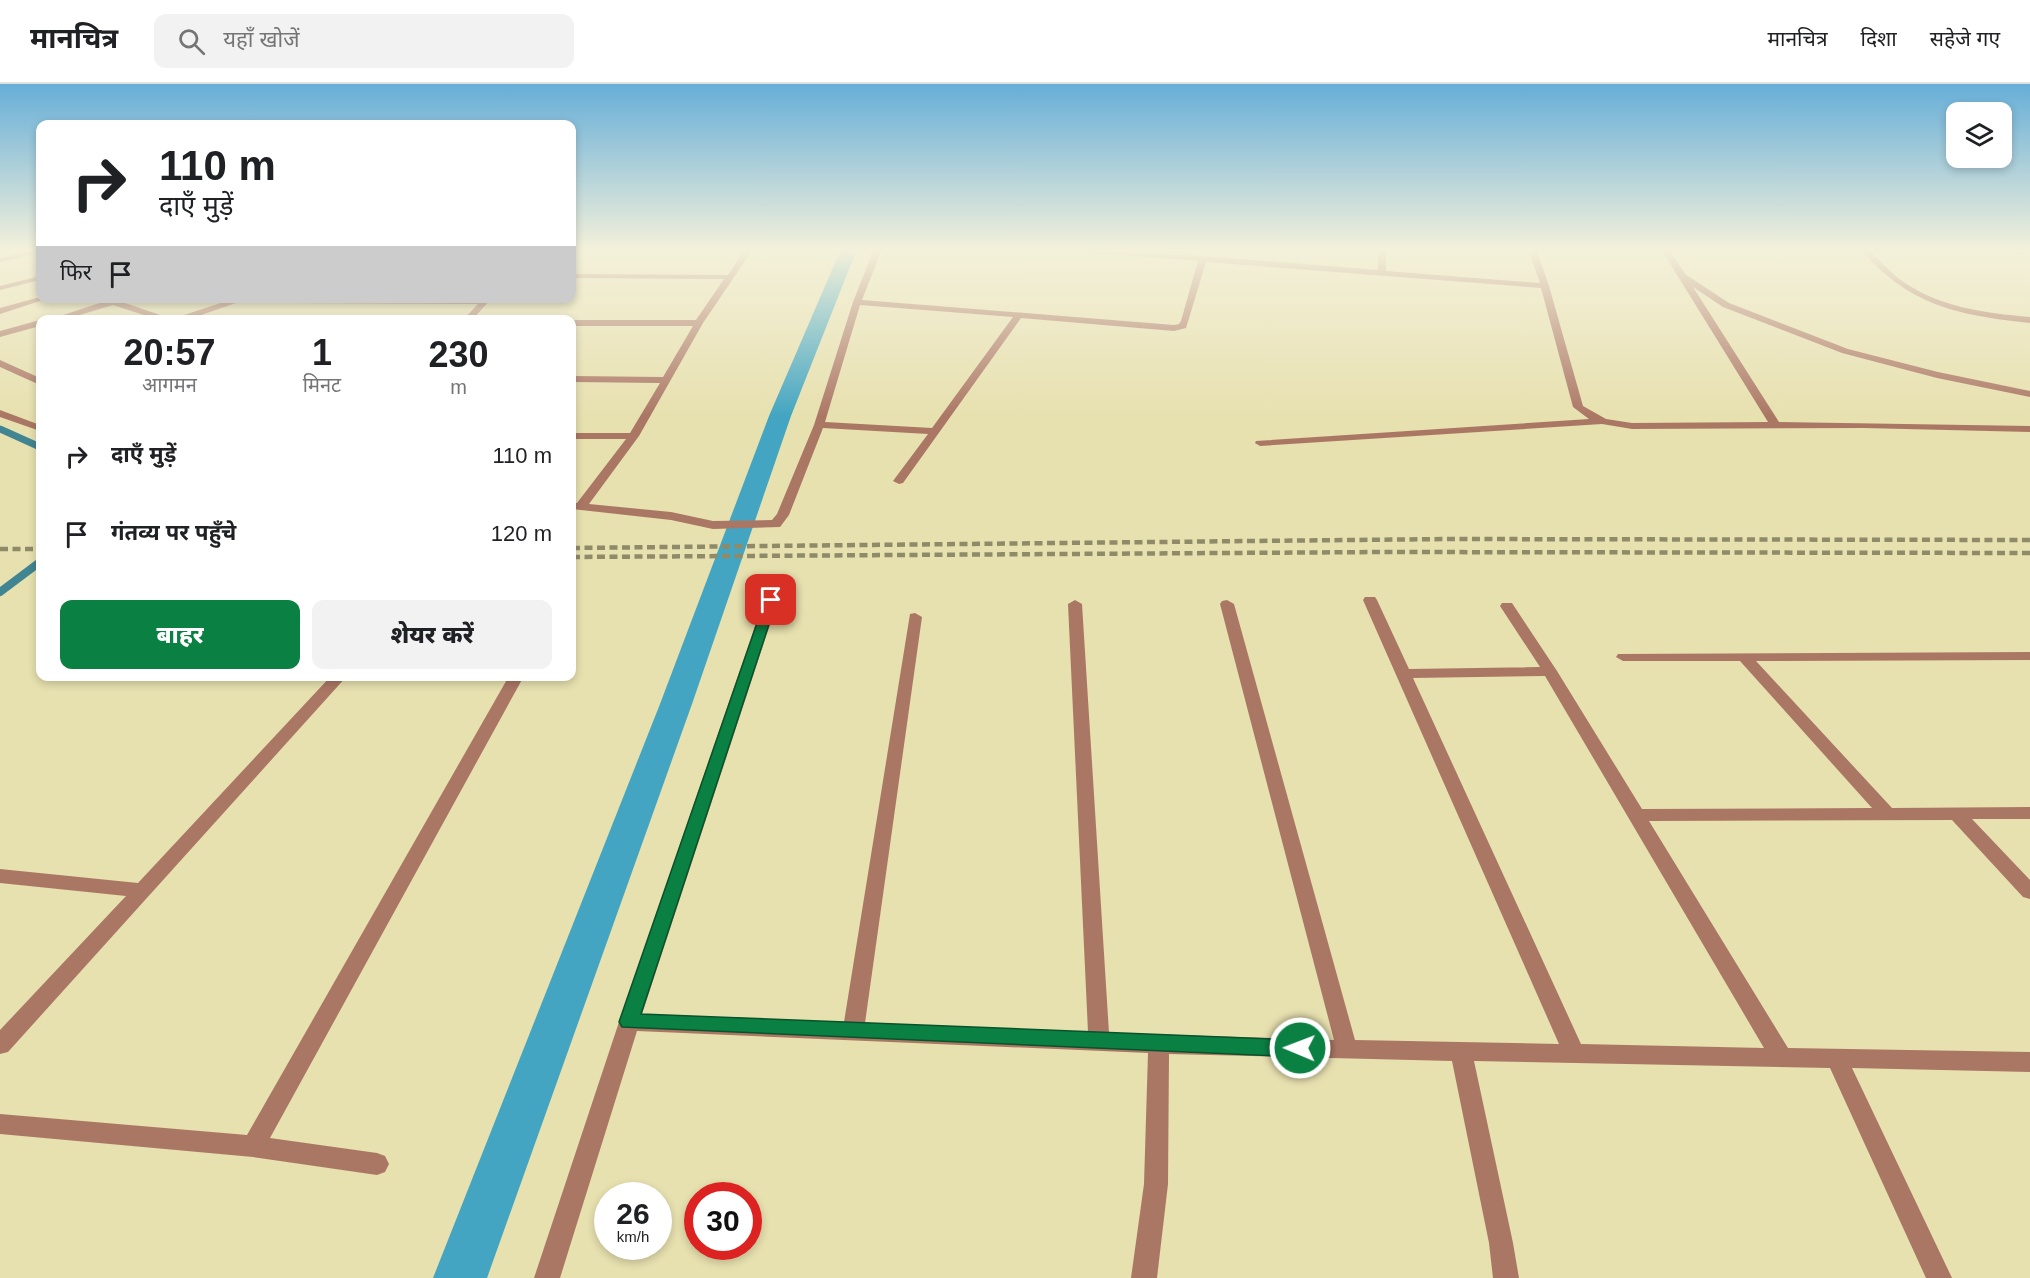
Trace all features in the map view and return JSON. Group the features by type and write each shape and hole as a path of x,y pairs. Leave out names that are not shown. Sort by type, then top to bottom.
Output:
{"street":[{"path":"2,309 19,305"},
{"path":"69,315 104,305"},
{"path":"121,305 153,315"},
{"path":"192,315 225,305"},
{"path":"577,506 634,436 711,305"},
{"path":"577,506 671,516 713,525 776,524 780,520 819,425 856,305"},
{"path":"894,305 1163,328 1183,326 1189,305"},
{"path":"1550,305 1578,407 1586,415 1601,421 1632,426 1775,425 2030,429"},
{"path":"1700,305 1775,425"},
{"path":"1726,305 1845,351 1936,375 2030,394"},
{"path":"1953,305 1974,312 2030,320"},
{"path":"899,481 1020,314"},
{"path":"576,323 699,323"},
{"path":"0,334 36,324"},
{"path":"0,363 36,380"},
{"path":"576,379 667,380"},
{"path":"0,413 36,426"},
{"path":"1260,443 1601,421"},
{"path":"819,425 934,431"},
{"path":"576,436 634,436"},
{"path":"547,1278 629,1022 771,600"},
{"path":"1370,600 1574,1053"},
{"path":"1075,604 1099,1041"},
{"path":"1227,604 1347,1049"},
{"path":"1507,606 1550,671 1782,1058"},
{"path":"853,1031 915,617"},
{"path":"1743,656 1888,814"},
{"path":"1623,657 2030,656"},
{"path":"1404,674 1550,671"},
{"path":"0,1045 335,681"},
{"path":"253,1146 514,681"},
{"path":"1635,815 2030,813"},
{"path":"1957,814 2030,892"},
{"path":"0,876 141,890"},
{"path":"629,1022 1347,1049 2030,1062"},
{"path":"1144,1278 1156,1184 1159,1043"},
{"path":"1461,1051 1501,1243 1506,1278"},
{"path":"1837,1059 1940,1278"},
{"path":"0,1124 253,1146 377,1164"}],"waterway":[{"path":"460,1278 676,704 780,416 826,305"},
{"path":"0,429 36,445"},
{"path":"0,592 36,565"}],"railway":[{"path":"576,548 1448,539 2030,540"},
{"path":"0,549 36,549"},
{"path":"576,557 1387,552 2030,553"}],"route":[{"path":"771,600 629,1022 1300,1048"}]}
